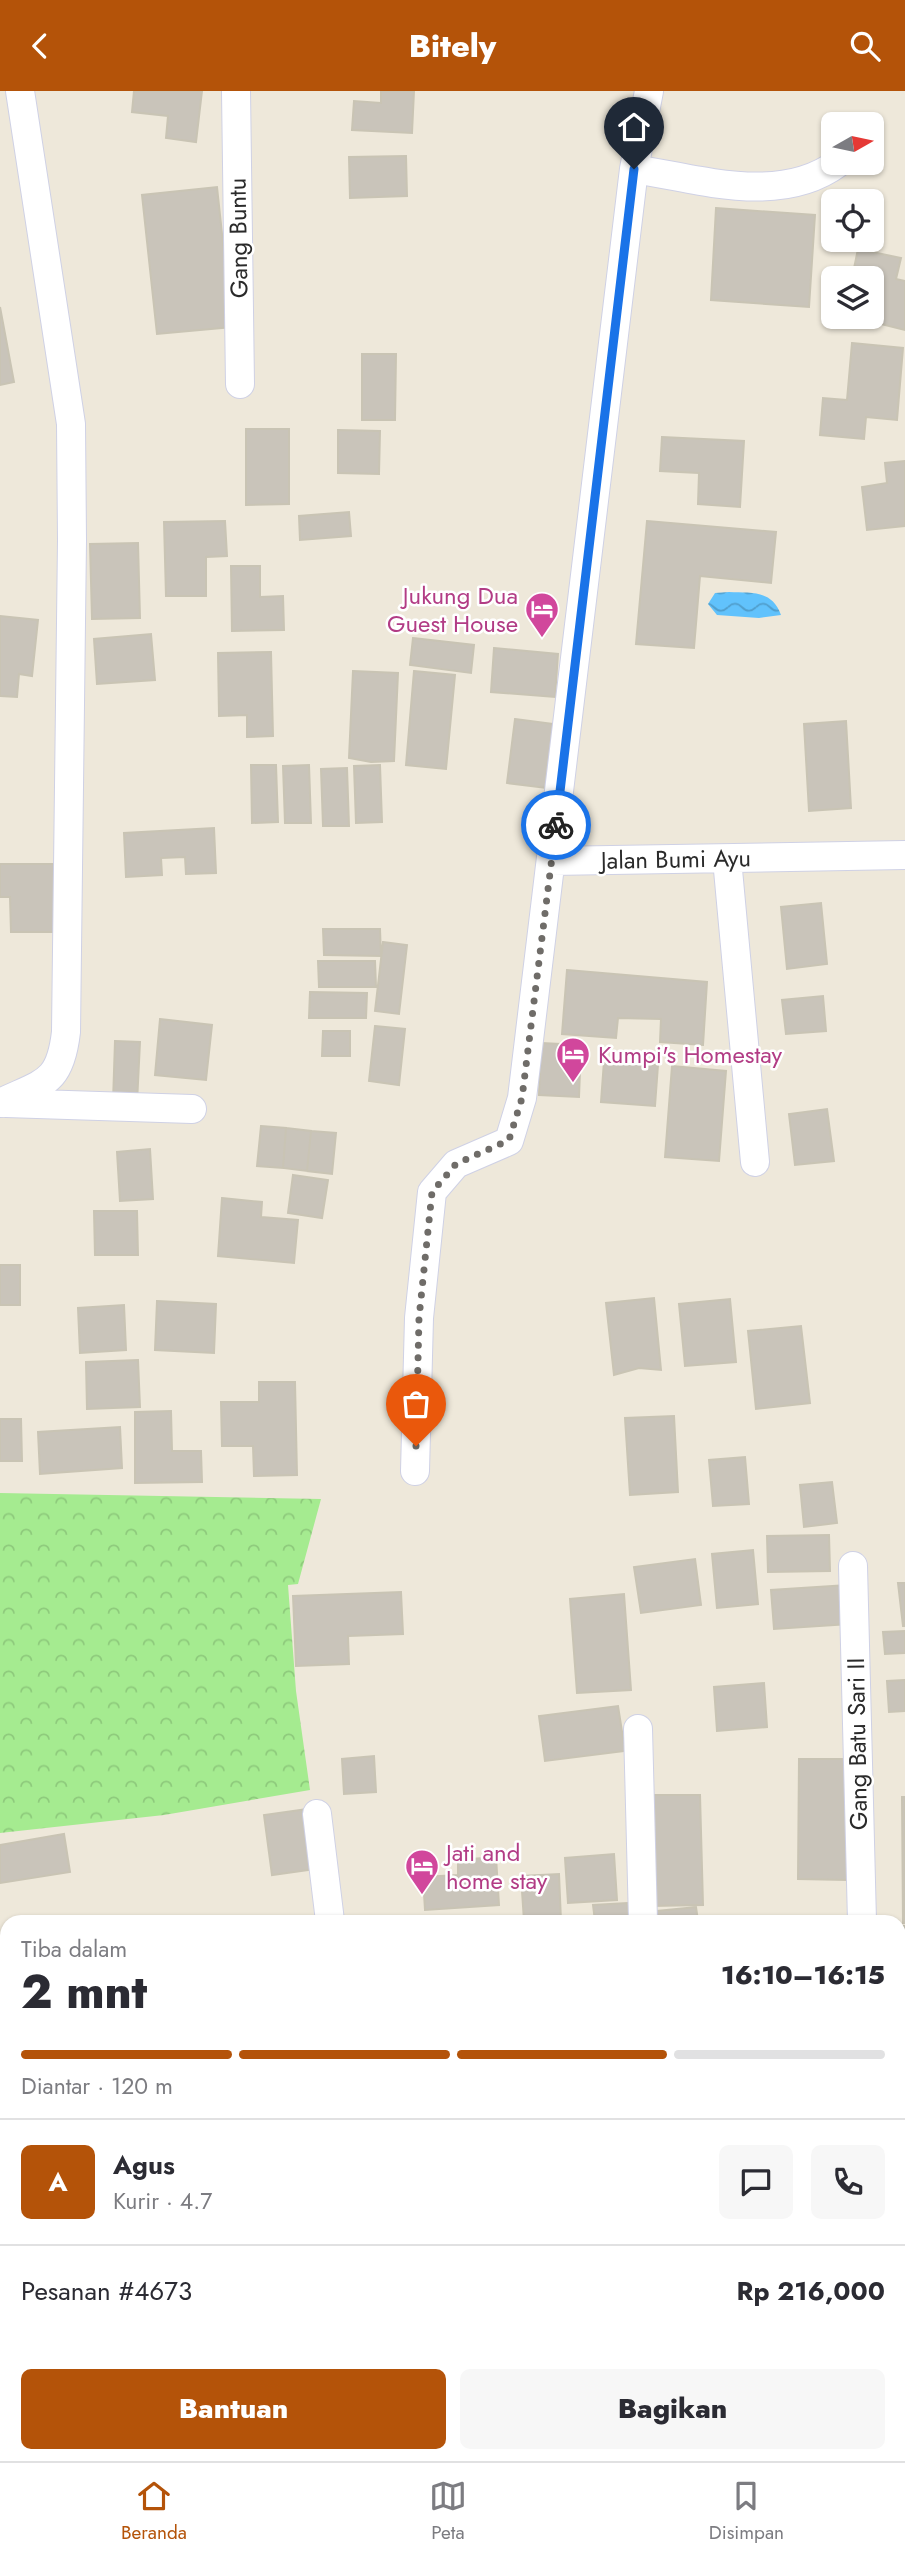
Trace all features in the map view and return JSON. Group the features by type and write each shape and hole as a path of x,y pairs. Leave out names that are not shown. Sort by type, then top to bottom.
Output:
{"street":[{"path":"0,1103 46,1081 62,1062 66,1032 71,424 20,91"},
{"name":"Gang Buntu","path":"236,91 240,384"},
{"path":"415,1471 419,1318 432,1192 456,1164 509,1140 522,1098 634,169 649,91"},
{"path":"634,169 741,185 777,186 808,181 821,173"},
{"name":"Jalan Bumi Ayu","path":"551,861 905,855"},
{"path":"727,859 755,1162"},
{"path":"0,1103 192,1109"},
{"name":"Gang Batu Sari II","path":"853,1566 862,1915"},
{"path":"638,1729 643,1915"},
{"path":"317,1814 329,1915"}],"green space":[{"path":"0,1493 321,1499 298,1584 288,1585 296,1691 310,1790 164,1815 0,1833"}],"water":[{"path":"715,593 753,593 767,597 781,615 759,618 717,615 708,604"}],"building":[{"path":"134,91 202,91 196,142 166,138 168,116 132,112"},
{"path":"381,91 414,91 412,133 352,130 354,101 381,103"},
{"path":"406,156 407,196 350,198 349,157"},
{"path":"217,187 232,327 157,334 142,195"},
{"path":"716,208 815,215 809,307 711,300"},
{"path":"857,252 901,258 896,279 905,281 905,330 884,325 884,266 854,266"},
{"path":"0,307 14,382 0,385"},
{"path":"852,343 903,348 897,420 866,417 864,439 820,435 823,398 847,400"},
{"path":"362,354 396,354 395,420 362,420"},
{"path":"246,429 289,429 289,504 246,505"},
{"path":"338,430 380,431 379,474 338,473"},
{"path":"662,437 744,441 740,507 698,504 699,473 660,471"},
{"path":"905,461 905,526 867,530 862,487 887,483 885,463"},
{"path":"349,512 351,536 300,540 299,516"},
{"path":"225,521 227,556 206,557 206,596 166,596 164,522"},
{"path":"647,521 776,532 771,583 700,576 694,648 636,644"},
{"path":"138,543 140,618 92,619 90,544"},
{"path":"231,566 260,566 260,597 283,596 284,630 232,631"},
{"path":"0,616 38,620 32,676 19,674 17,697 0,696"},
{"path":"151,634 155,680 97,684 94,639"},
{"path":"413,638 474,645 471,673 410,665"},
{"path":"494,648 558,654 555,697 491,692"},
{"path":"271,652 273,736 247,737 247,715 219,716 218,653"},
{"path":"353,671 398,673 394,761 371,762 349,758"},
{"path":"414,671 455,675 446,769 406,765"},
{"path":"515,719 554,724 546,788 507,783"},
{"path":"846,721 851,808 809,811 804,724"},
{"path":"251,765 276,765 278,822 252,823"},
{"path":"309,765 311,823 285,823 283,766"},
{"path":"380,765 382,822 356,823 354,766"},
{"path":"347,768 349,826 323,826 321,769"},
{"path":"214,828 216,873 186,874 185,857 161,858 162,875 126,877 124,833"},
{"path":"0,864 54,864 54,932 11,932 10,897 0,897"},
{"path":"821,903 827,964 787,969 781,907"},
{"path":"323,929 380,929 381,956 324,955"},
{"path":"383,942 407,945 399,1014 375,1011"},
{"path":"318,961 375,961 376,987 319,987"},
{"path":"567,970 707,982 703,1045 660,1042 661,1019 618,1018 616,1038 562,1034"},
{"path":"310,992 367,993 366,1018 309,1018"},
{"path":"823,996 826,1031 786,1034 782,1000"},
{"path":"160,1019 212,1025 206,1080 155,1075"},
{"path":"375,1026 405,1029 399,1085 369,1081"},
{"path":"323,1031 350,1031 350,1056 322,1056"},
{"path":"115,1041 140,1042 137,1103 113,1102"},
{"path":"541,1043 581,1045 579,1097 539,1095"},
{"path":"604,1061 658,1065 655,1106 601,1102"},
{"path":"672,1066 726,1071 719,1161 665,1157"},
{"path":"827,1109 834,1161 795,1165 789,1114"},
{"path":"261,1126 286,1128 283,1168 257,1166"},
{"path":"286,1128 311,1131 307,1171 283,1168"},
{"path":"311,1131 336,1133 332,1174 307,1171"},
{"path":"150,1149 153,1199 120,1201 117,1152"},
{"path":"293,1175 328,1180 322,1218 288,1213"},
{"path":"222,1198 262,1202 261,1217 298,1220 294,1263 218,1256"},
{"path":"94,1211 137,1211 138,1255 95,1255"},
{"path":"0,1265 20,1265 20,1305 0,1305"},
{"path":"654,1298 661,1370 639,1368 614,1375 606,1303"},
{"path":"730,1299 736,1362 685,1366 679,1304"},
{"path":"157,1301 216,1304 214,1353 155,1350"},
{"path":"124,1305 126,1350 80,1353 78,1308"},
{"path":"801,1326 810,1403 756,1409 748,1331"},
{"path":"138,1360 140,1407 87,1409 86,1362"},
{"path":"259,1382 295,1382 297,1475 254,1476 253,1446 222,1446 221,1402 259,1402"},
{"path":"171,1411 172,1451 201,1451 202,1482 135,1483 135,1412"},
{"path":"674,1416 678,1492 630,1495 625,1418"},
{"path":"0,1419 21,1419 22,1461 0,1461"},
{"path":"120,1427 122,1468 40,1474 38,1432"},
{"path":"745,1457 749,1504 713,1506 709,1460"},
{"path":"832,1482 837,1523 804,1527 800,1485"},
{"path":"829,1535 830,1571 768,1572 767,1536"},
{"path":"753,1550 758,1604 717,1608 712,1554"},
{"path":"695,1559 701,1605 641,1613 634,1567"},
{"path":"898,1583 905,1583 905,1626 903,1626"},
{"path":"847,1585 849,1624 774,1629 771,1590"},
{"path":"401,1592 403,1634 348,1636 349,1664 296,1666 293,1596"},
{"path":"624,1594 631,1690 577,1693 570,1599"},
{"path":"905,1631 905,1653 885,1654 883,1632"},
{"path":"905,1680 905,1711 889,1712 887,1681"},
{"path":"764,1683 767,1727 717,1731 714,1687"},
{"path":"618,1706 625,1751 545,1761 539,1716"},
{"path":"374,1756 376,1792 344,1794 342,1759"},
{"path":"799,1759 848,1759 847,1880 798,1879"},
{"path":"648,1795 700,1795 703,1905 651,1906"},
{"path":"902,1797 905,1797 905,1915"},
{"path":"308,1809 316,1869 272,1875 264,1815"},
{"path":"64,1834 70,1872 0,1883 0,1845"},
{"path":"614,1854 617,1900 568,1903 565,1858"},
{"path":"496,1857 499,1905 425,1910 423,1877 458,1875 458,1860"},
{"path":"559,1874 561,1915 524,1915 521,1876"},
{"path":"627,1903 628,1915 594,1915 593,1905"},
{"path":"696,1907 697,1915 647,1915 647,1912"}],"way so far":[{"path":"416,1446 419,1318 432,1192 456,1164 509,1140 514,1127 522,1098 556,825"}],"place":[{"name":"Jukung Dua Guest House","path":"542,639"},
{"name":"Kumpi's Homestay","path":"573,1084"},
{"name":"Jati and home stay","path":"422,1896"}],"route":[{"path":"556,825 634,169"}]}
